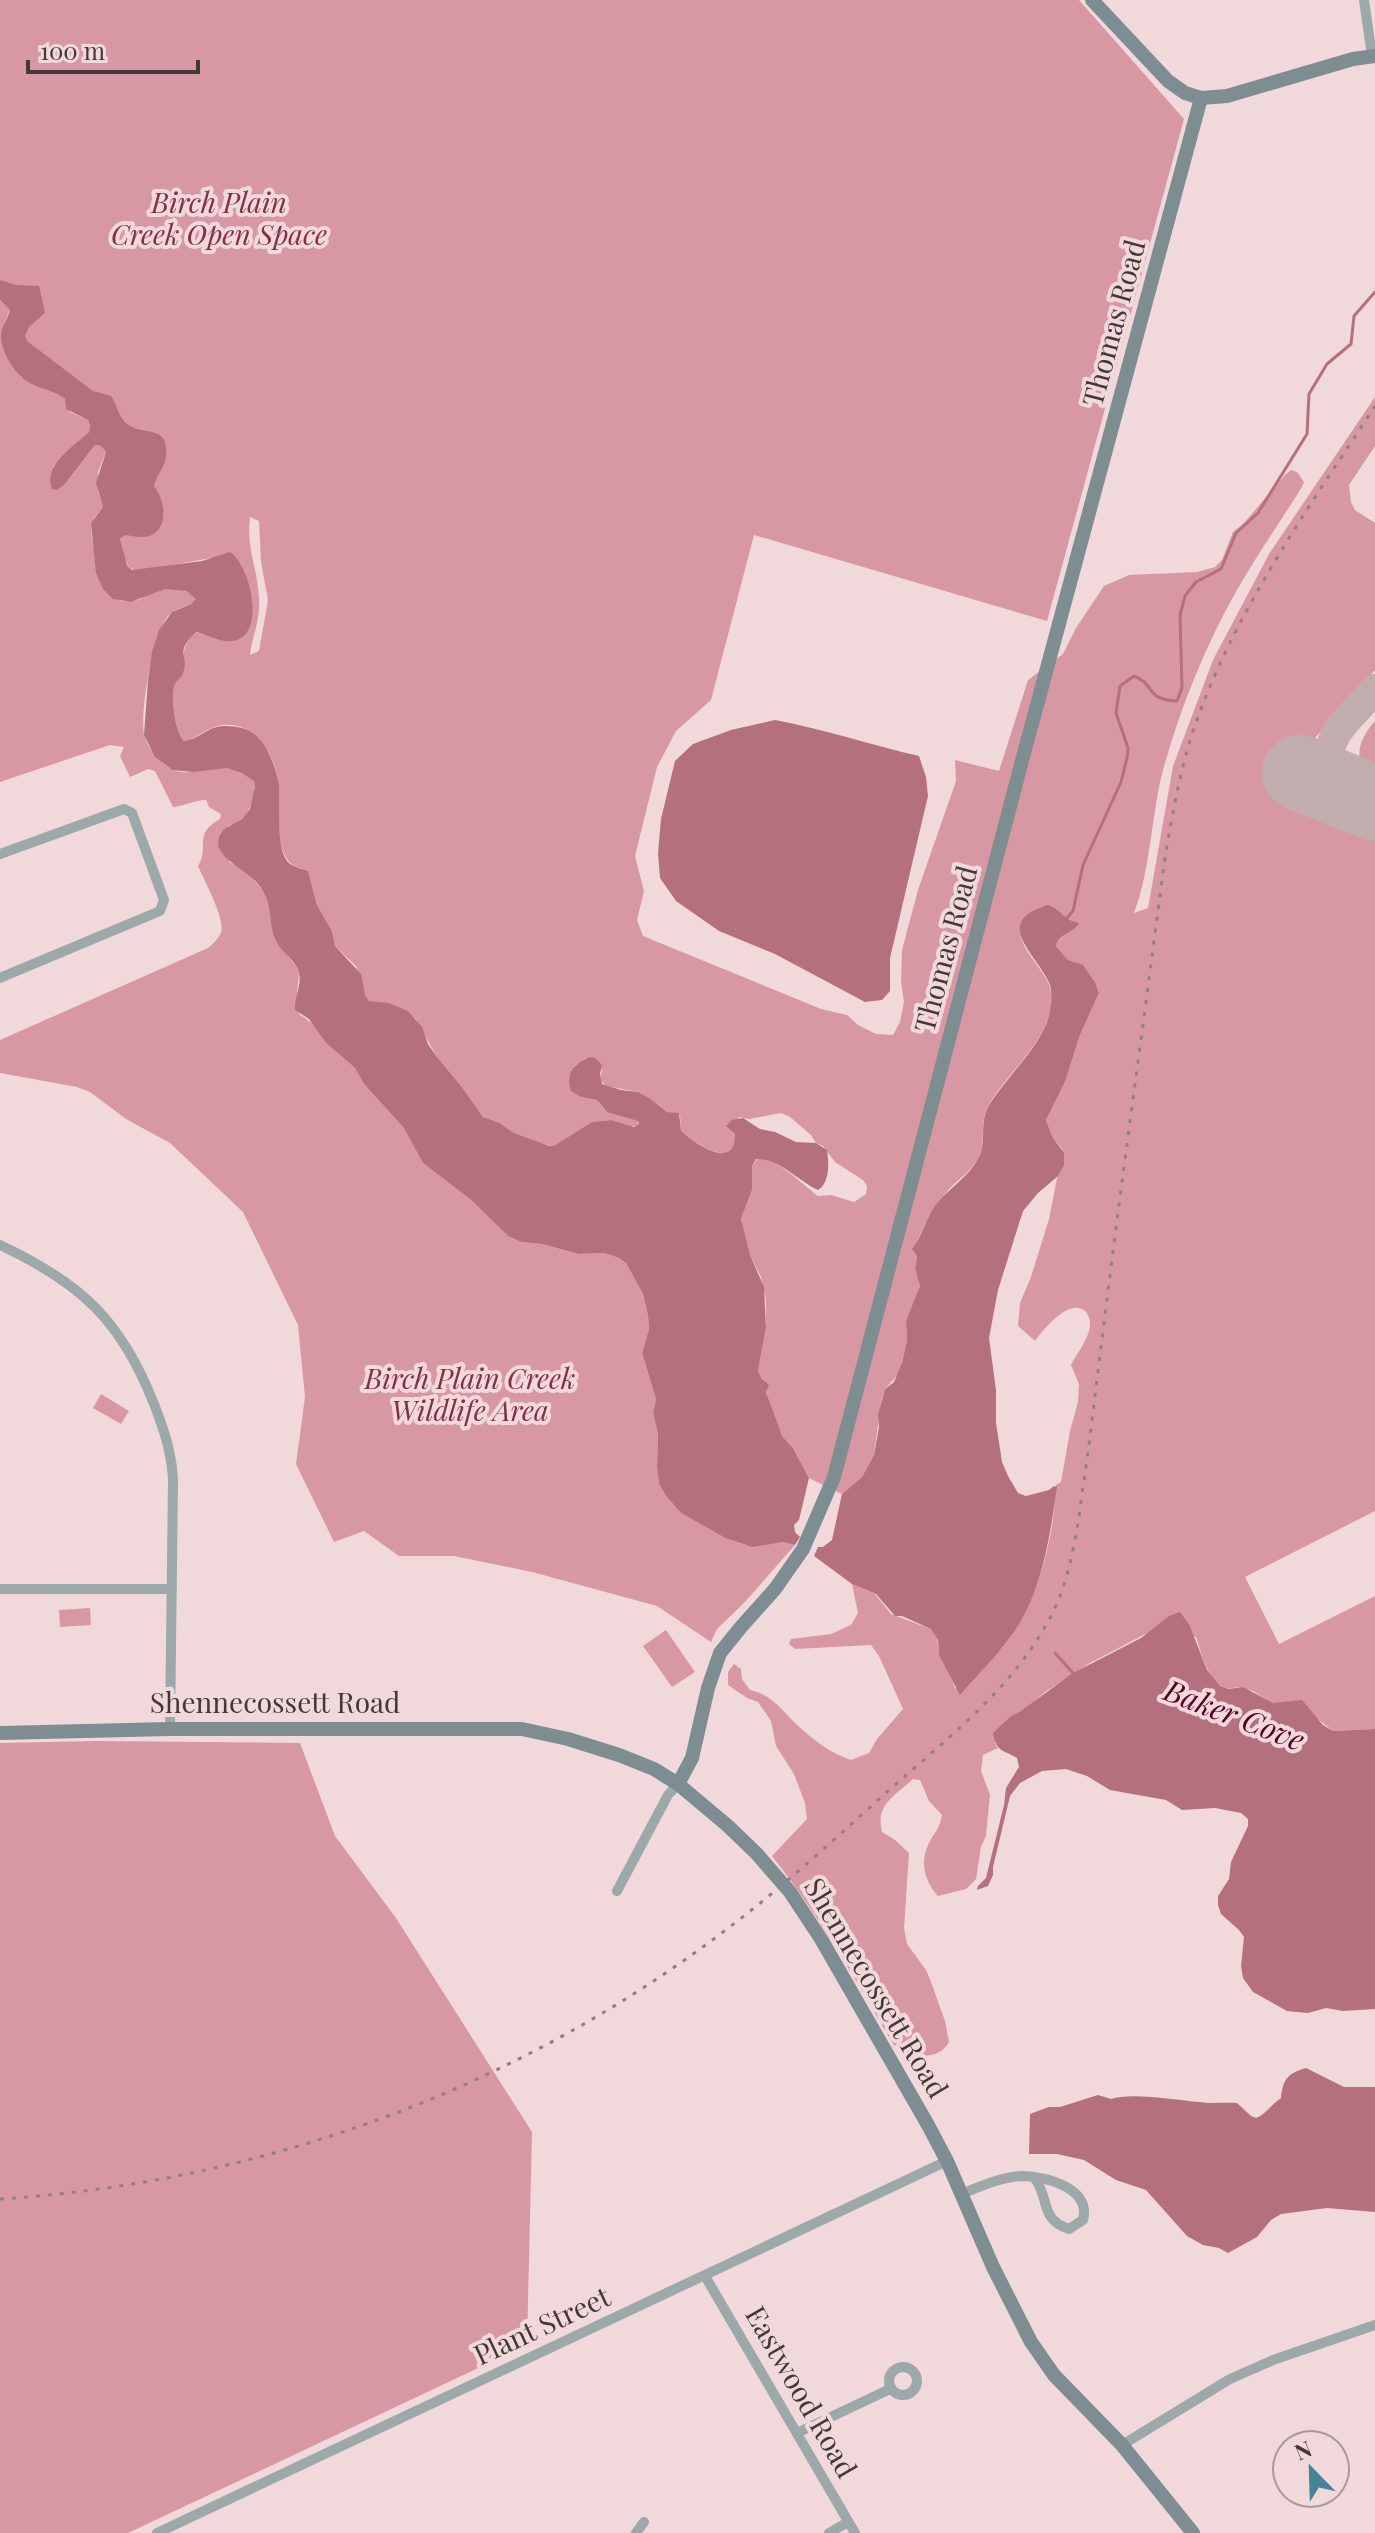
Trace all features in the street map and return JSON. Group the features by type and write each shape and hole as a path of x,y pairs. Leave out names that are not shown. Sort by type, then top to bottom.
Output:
{"main road":[{"path":"1092,0 1168,81 1185,93 1201,98 1227,96 1373,56"},
{"name":"Thomas Road","path":"678,1784 692,1758 708,1688 720,1653 775,1589 805,1545 834,1477 1201,98"},
{"name":"Shennecossett Road","path":"0,1733 170,1729 522,1729 555,1735 619,1755 654,1769 678,1784 752,1849 800,1906 947,2161 1031,2342 1054,2375 1122,2445 1193,2533"}],"street":[{"path":"1364,0 1373,56"},
{"path":"0,854 124,809 132,813 164,900 160,911 0,978"},
{"path":"0,1245 64,1280 105,1317 127,1345 164,1430 172,1456 170,1729"},
{"path":"0,1589 172,1589"},
{"path":"617,1891 668,1795 678,1784"},
{"name":"Plant Street","path":"157,2533 947,2161"},
{"path":"961,2194 1019,2176 1035,2179 1076,2192 1083,2203 1083,2220 1069,2229 1055,2222 1047,2211 1035,2179"},
{"name":"Eastwood Road","path":"705,2276 855,2533"},
{"path":"1122,2445 1230,2379 1273,2360 1375,2325"},
{"path":"797,2433 890,2389"},
{"path":"636,2533 644,2522"},
{"path":"829,2533 848,2522"}],"green space":[{"name":"Birch Plain Creek Open Space","path":"0,0 1079,0 1184,119 1047,621 754,535 711,700 676,731 657,767 635,856 644,891 637,920 643,936 821,1009 847,1015 876,1034 893,1035 900,1022 904,1002 902,950 918,890 956,781 955,760 999,771 1028,680 1063,654 1104,586 1129,575 1197,572 1215,567 1222,560 1233,532 1285,475 1291,470 1297,472 1304,482 1302,487 1225,611 1177,724 1163,770 1144,878 1134,913 1148,908 1173,766 1213,660 1269,554 1375,397 1375,446 1349,485 1355,510 1375,523 1375,670 1315,738 1290,796 1375,830 1375,1511 1245,1577 1279,1644 1375,1596 1375,1729 1333,1731 1318,1719 1272,1703 1253,1691 1239,1687 1225,1689 1209,1673 1196,1637 1153,1630 1090,1663 1005,1722 995,1743 998,1748 983,1755 981,1771 990,1795 986,1836 976,1879 966,1889 938,1896 930,1884 924,1857 942,1815 929,1801 920,1780 913,1779 888,1801 881,1814 881,1822 882,1832 909,1853 904,1928 907,1944 926,1970 945,2021 949,2042 937,2053 915,2055 893,2044 821,1924 772,1856 807,1819 805,1803 794,1774 776,1746 771,1721 758,1702 728,1685 728,1672 734,1664 741,1669 742,1679 750,1690 770,1699 822,1745 851,1760 869,1753 903,1709 879,1656 871,1645 795,1649 789,1644 791,1639 831,1634 851,1625 858,1613 852,1584 875,1594 891,1614 931,1629 937,1637 939,1655 951,1674 955,1689 1002,1648 1025,1612 1047,1549 1056,1485 1061,1482 1078,1402 1079,1384 1071,1365 1086,1340 1090,1326 1086,1312 1072,1308 1058,1316 1035,1341 1018,1326 1020,1303 1031,1277 1049,1219 1057,1178 1064,1163 1062,1149 1052,1136 1046,1120 1065,1082 1080,1035 1099,993 1083,966 1068,960 1056,946 1065,934 1067,921 1059,913 1020,932 1026,949 1047,980 1052,998 1050,1013 1036,1042 987,1108 979,1157 939,1202 916,1244 913,1252 917,1257 915,1271 920,1282 919,1293 906,1321 907,1340 900,1372 885,1389 874,1455 862,1477 842,1494 809,1478 773,1417 758,1371 766,1328 766,1300 741,1219 752,1190 752,1166 758,1158 783,1168 818,1196 831,1195 854,1202 866,1194 867,1186 863,1180 835,1162 811,1135 781,1113 749,1119 739,1117 733,1149 729,1153 715,1152 681,1131 680,1115 667,1112 638,1092 606,1086 600,1080 602,1070 585,1058 574,1066 581,1097 597,1100 604,1109 638,1121 638,1126 611,1120 592,1122 555,1145 545,1146 483,1117 437,1057 415,1018 389,1003 372,1003 366,998 356,966 335,946 332,931 317,905 308,871 291,863 283,851 279,833 279,786 268,751 252,733 241,727 217,726 184,741 178,730 173,705 174,690 182,674 187,643 195,632 232,641 252,600 241,564 211,558 137,571 129,566 120,539 124,535 151,535 160,527 164,514 115,440 25,359 22,321 0,295","holes":["250,517 259,521 261,562 268,600 259,651 250,655 259,606"]},
{"name":"Birch Plain Creek Wildlife Area","path":"0,300 10,310 4,324 3,347 21,377 59,394 65,399 70,412 88,420 90,426 89,432 53,467 65,484 95,445 106,452 98,472 98,491 103,507 92,527 102,585 113,597 128,602 171,588 196,598 197,601 169,615 158,637 146,690 144,734 157,758 175,771 227,768 239,770 253,779 255,784 248,811 228,826 229,862 246,871 264,892 271,909 276,942 299,974 299,1014 315,1025 326,1043 355,1068 364,1084 403,1127 423,1163 471,1200 508,1236 521,1242 542,1244 577,1254 604,1253 626,1263 643,1294 648,1316 649,1329 642,1353 656,1399 653,1413 658,1434 657,1467 659,1484 666,1496 681,1513 725,1538 745,1545 783,1542 795,1545 717,1629 711,1642 657,1606 532,1572 454,1556 399,1556 364,1531 334,1542 296,1464 305,1397 298,1325 243,1212 170,1143 126,1119 90,1092 0,1073 0,1040 208,948 220,935 222,927 218,910 198,866 206,830 220,819 221,814 209,807 206,800 173,807 155,771 148,769 130,777 120,756 124,747 110,745 0,782"},
{"path":"1375,721 1375,775 1362,763 1360,750 1365,735"},
{"path":"101,1394 129,1411 121,1424 93,1408"},
{"path":"90,1608 91,1625 60,1627 59,1610"},
{"path":"666,1630 695,1672 672,1687 643,1646"},
{"path":"0,1743 300,1743 335,1836 396,1918 532,2132 527,2345 128,2533 0,2533"}],"water":[{"path":"0,280 16,285 39,286 45,313 29,327 25,336 27,341 93,391 111,396 127,424 154,432 164,439 165,460 154,486 163,505 163,519 158,531 152,535 125,535 120,539 127,565 132,570 202,561 230,552 244,570 252,600 250,627 243,637 232,641 196,632 189,639 184,650 185,667 174,690 173,705 178,730 184,741 220,726 233,726 252,732 261,741 279,784 280,838 285,857 290,864 308,871 317,905 332,931 335,946 361,974 369,1001 389,1003 408,1011 422,1027 437,1057 483,1117 549,1146 592,1122 611,1120 634,1127 639,1124 638,1121 607,1112 597,1100 571,1091 569,1080 572,1070 590,1057 602,1065 602,1084 638,1092 667,1112 679,1113 681,1131 714,1152 729,1151 734,1145 735,1134 726,1126 732,1120 743,1118 760,1129 796,1142 816,1143 827,1150 827,1177 818,1190 773,1162 756,1159 752,1166 752,1190 741,1219 750,1255 764,1287 766,1328 758,1371 769,1385 766,1392 782,1436 793,1448 809,1478 799,1520 794,1525 800,1537 795,1545 783,1542 752,1547 725,1538 681,1513 666,1496 659,1484 657,1467 658,1434 653,1413 656,1399 642,1353 649,1329 648,1316 643,1294 626,1263 604,1253 578,1254 521,1242 508,1236 471,1200 423,1163 403,1127 364,1084 355,1068 326,1043 309,1019 295,1010 299,973 277,943 267,899 258,884 226,857 218,846 224,829 242,819 250,809 254,781 227,768 193,772 172,770 155,757 144,735 152,652 159,630 172,612 196,599 186,591 165,589 131,602 113,599 103,589 96,573 91,523 103,507 96,483 106,452 95,445 65,484 57,490 52,489 50,480 56,464 89,432 90,426 88,420 66,409 65,399 24,379 10,362 1,341 10,310 0,300"},
{"path":"775,720 919,756 928,796 890,958 890,991 882,1000 865,1002 775,954 719,931 676,901 660,878 658,853 661,819 675,761 693,744 731,730"},
{"path":"1048,905 1069,920 1079,923 1060,938 1056,946 1068,960 1083,965 1099,993 1080,1035 1065,1082 1046,1120 1064,1153 1064,1165 1058,1176 1023,1211 998,1290 989,1338 996,1390 996,1423 1002,1462 1008,1476 1018,1493 1026,1496 1057,1487 1044,1560 1033,1596 1016,1629 960,1695 939,1655 938,1640 931,1629 895,1616 876,1594 852,1584 814,1556 818,1547 832,1540 842,1494 862,1477 874,1455 878,1415 885,1389 894,1382 902,1363 907,1340 906,1321 920,1286 915,1269 917,1257 912,1249 935,1206 976,1163 982,1149 984,1118 988,1107 1038,1040 1049,1016 1050,985 1020,930 1022,921 1031,912"},
{"name":"Baker Cove","path":"1180,1612 1189,1624 1207,1670 1220,1686 1228,1689 1243,1687 1273,1703 1302,1700 1323,1725 1333,1731 1375,1729 1375,2009 1343,2011 1326,2008 1308,2013 1287,2011 1253,1992 1243,1978 1244,1937 1221,1914 1218,1905 1218,1896 1229,1879 1231,1862 1248,1826 1248,1819 1241,1813 1215,1808 1182,1810 1166,1800 1110,1790 1087,1776 1066,1769 1042,1771 1020,1783 1010,1796 993,1875 988,1886 977,1890 986,1878 1006,1788 1019,1767 1017,1758 998,1747 993,1733 1011,1716 1073,1673 1141,1638 1169,1616"},
{"path":"1306,2068 1344,2087 1375,2087 1375,2212 1327,2208 1281,2214 1271,2220 1257,2237 1228,2253 1187,2236 1146,2190 1116,2180 1084,2160 1057,2154 1029,2154 1030,2114 1049,2107 1060,2107 1098,2095 1111,2099 1142,2096 1204,2103 1237,2103 1256,2118 1281,2098 1287,2078"}],"waterway":[{"path":"1065,920 1073,911 1083,865 1121,782 1127,758 1128,748 1116,713 1120,686 1134,676 1146,683 1159,698 1177,701 1182,688 1180,615 1185,596 1196,582 1221,569 1236,533 1258,513 1307,434 1309,394 1327,364 1351,344 1354,316 1375,292"},
{"path":"1055,1653 1073,1673"}],"taxiway":[{"path":"1354,795 1331,765 1330,752 1333,739 1341,727 1375,689"}],"runway":[{"path":"1300,773 1375,803"}],"railway":[{"path":"0,2199 98,2189 195,2172 291,2148 384,2118 474,2080 562,2036 646,1986 769,1896 962,1726 1008,1679 1028,1653 1046,1626 1060,1596 1077,1529 1165,857 1191,737 1227,649 1249,607 1297,525 1375,406"}]}
